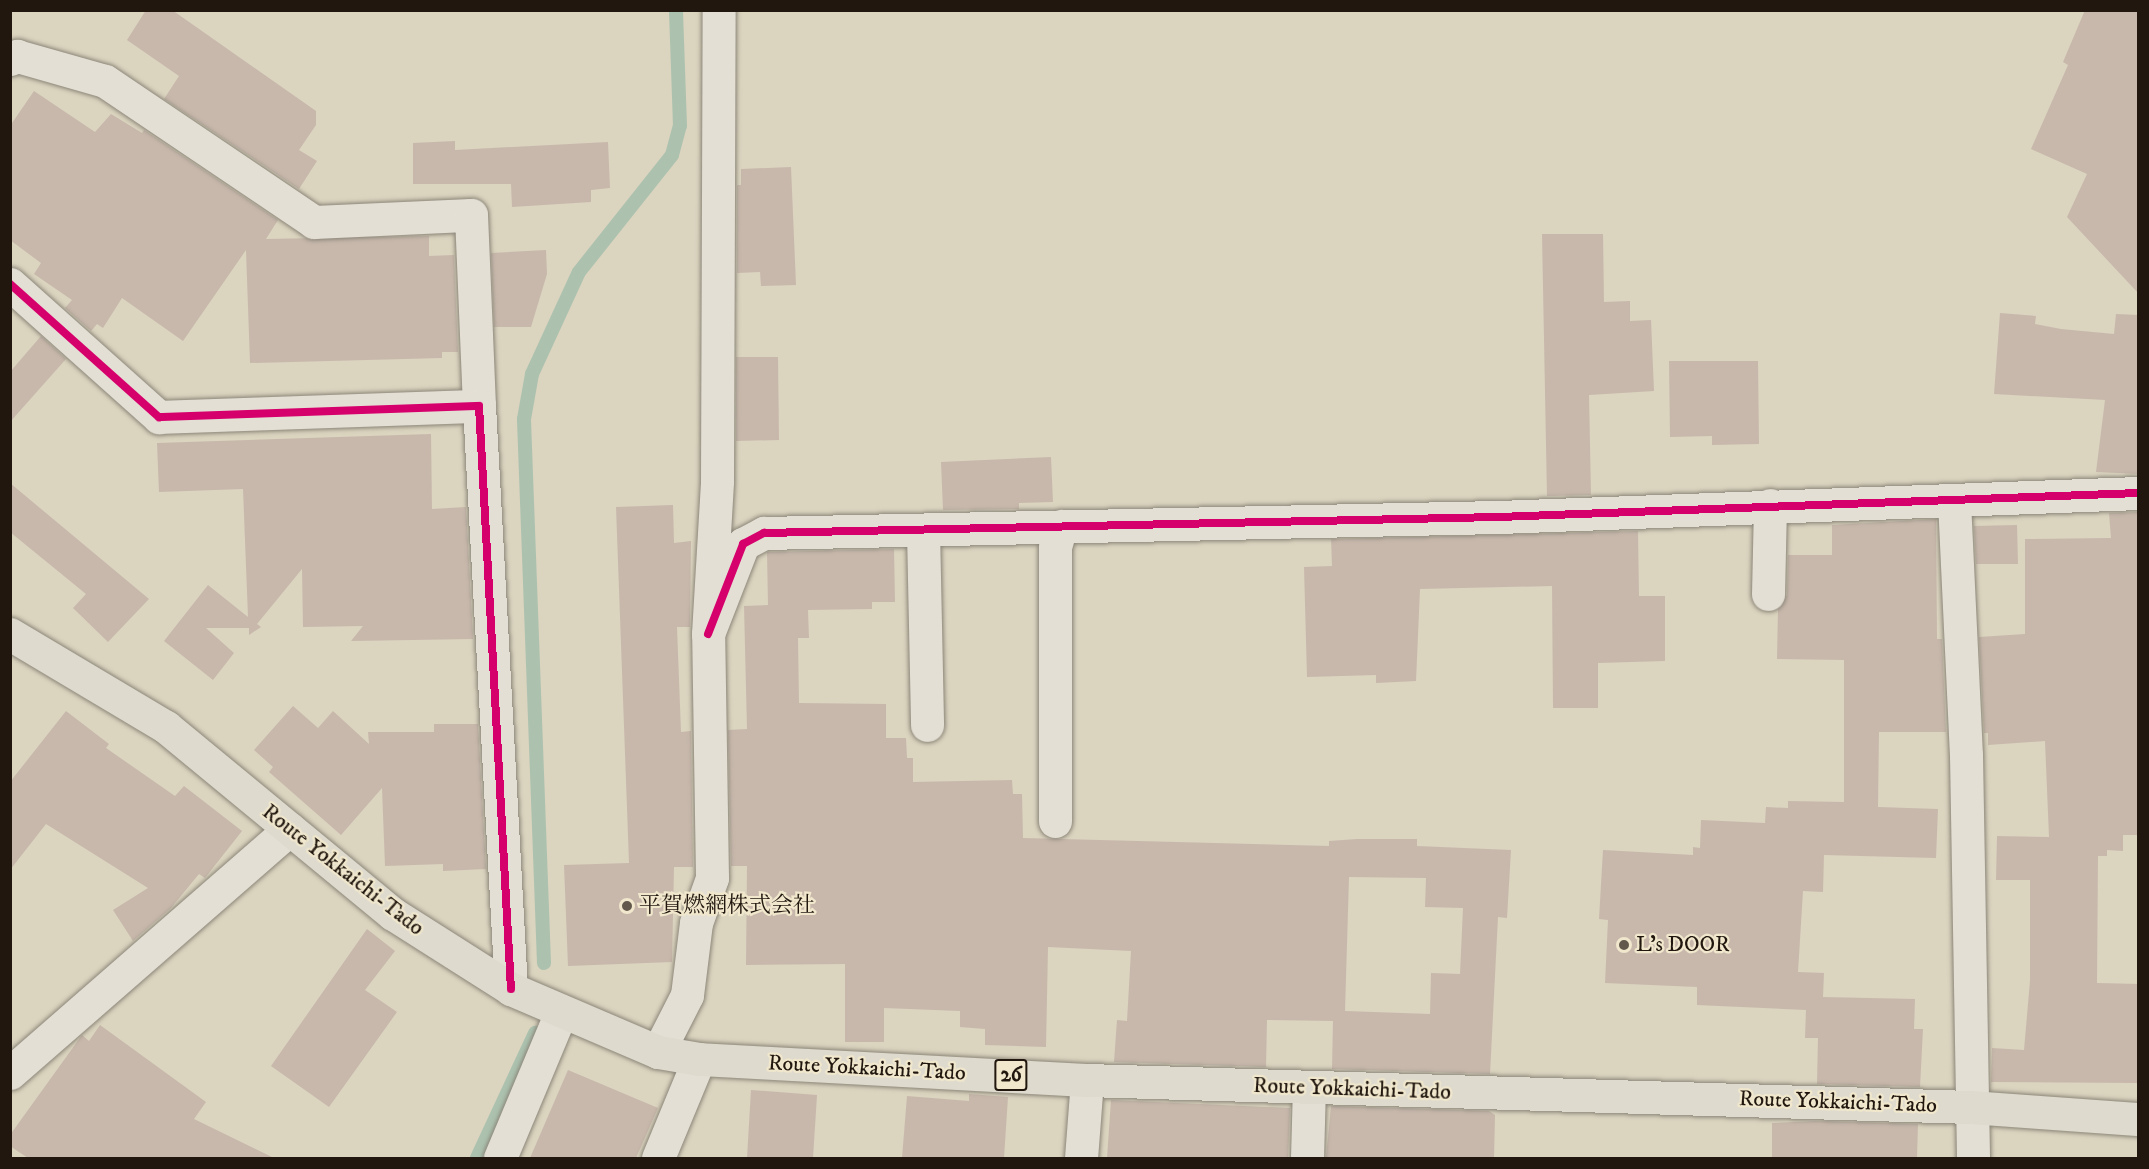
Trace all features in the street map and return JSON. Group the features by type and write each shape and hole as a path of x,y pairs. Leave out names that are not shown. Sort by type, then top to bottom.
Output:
{"main road":[{"name":"Route Yokkaichi-Tado","path":"10,634 166,727 393,914 511,989 658,1052 699,1059 1087,1080 1969,1107 2139,1119"}],"street":[{"path":"658,1052 687,995 696,923 712,878 708,633 717,481 719,10"},
{"path":"10,58 17,56 105,81 314,222 471,215 479,406 511,989"},
{"path":"10,284 159,417 479,406"},
{"path":"708,633 743,544 756,535 1499,517 1770,505 1954,501 2139,493"},
{"path":"1954,501 1966,755 1969,1107 1973,1158"},
{"path":"1768,594 1770,505"},
{"path":"1055,821 1055,547 1061,526"},
{"path":"923,530 927,725"},
{"path":"10,1073 290,829"},
{"path":"500,1158 561,1012"},
{"path":"658,1158 699,1059"},
{"path":"1081,1158 1087,1080"},
{"path":"1307,1158 1309,1088"}],"building":[{"path":"146,10 172,10 316,111 316,125 299,150 317,161 299,189 164,99 179,76 127,40"},
{"path":"2085,10 2139,10 2139,294 2067,217 2087,174 2031,149 2068,65 2063,62"},
{"path":"34,91 95,132 111,114 142,133 144,130 278,220 266,239 429,236 429,256 454,255 458,352 442,352 442,358 250,363 246,250 183,341 122,298 103,328 97,324 91,331 65,308 72,300 34,274 41,263 10,240 10,126"},
{"path":"455,141 455,150 608,142 610,188 591,190 591,202 512,207 511,184 413,184 413,143"},
{"path":"791,167 796,285 761,286 760,272 737,273 737,185 741,185 741,169"},
{"path":"1542,234 1603,234 1604,302 1630,301 1630,321 1651,320 1654,391 1589,395 1591,495 1547,496"},
{"path":"546,250 547,274 531,327 494,327 491,253"},
{"path":"2000,313 2036,316 2035,324 2061,329 2114,334 2116,314 2139,315 2139,474 2096,472 2105,400 1994,394"},
{"path":"41,336 66,359 10,422 10,372"},
{"path":"736,357 778,357 779,440 736,441"},
{"path":"1669,361 1758,361 1759,444 1712,445 1712,436 1670,437"},
{"path":"431,434 432,509 466,507 473,639 351,641 363,626 303,627 302,569 257,624 261,627 249,635 249,628 206,628 234,653 213,680 164,641 208,585 248,617 243,489 159,492 157,443"},
{"path":"1051,457 1053,502 1019,503 1019,509 943,510 941,462"},
{"path":"10,483 149,599 108,642 73,608 86,594 10,532"},
{"path":"673,505 674,543 691,541 690,627 677,627 681,732 691,731 693,867 674,867 672,962 568,966 564,865 629,863 616,507"},
{"path":"2139,512 2139,835 2123,835 2123,851 2107,850 2107,856 2098,856 2097,983 2139,984 2139,1083 1991,1082 1992,1048 2024,1050 2030,981 2030,880 1996,880 1997,836 2049,837 2045,741 1988,745 1988,733 1984,733 1979,637 2025,634 2025,539 2111,538 2109,513"},
{"path":"1936,519 1937,639 1942,639 1946,732 1879,732 1878,807 1938,809 1936,858 1824,855 1823,892 1803,891 1798,972 1824,973 1823,997 1915,999 1914,1029 1923,1029 1920,1087 1817,1084 1818,1038 1805,1038 1806,1010 1697,1005 1697,987 1605,983 1608,920 1599,919 1603,850 1693,855 1693,847 1700,848 1701,820 1765,823 1766,807 1788,808 1788,801 1844,802 1844,660 1777,659 1778,609 1787,595 1788,555 1832,555 1832,525"},
{"path":"2017,525 2018,564 1976,564 1974,526"},
{"path":"1638,531 1639,596 1665,596 1665,661 1598,663 1598,708 1553,708 1552,586 1420,589 1416,681 1376,683 1376,675 1307,677 1304,567 1332,566 1331,539"},
{"path":"894,549 895,602 872,602 872,609 808,610 809,638 798,638 799,703 886,704 886,738 906,738 907,758 913,758 913,782 1012,780 1013,794 1022,794 1023,838 1329,846 1329,841 1417,839 1417,846 1511,850 1507,918 1498,917 1490,1074 1332,1069 1333,1021 1267,1020 1266,1067 1114,1062 1117,1020 1127,1021 1131,951 1048,947 1046,1047 985,1045 985,1029 960,1027 960,1011 884,1008 884,1042 845,1042 845,964 746,965 747,866 731,866 728,730 747,729 744,606 768,605 767,552","holes":["1349,877 1426,878 1425,907 1463,908 1460,974 1431,973 1430,1014 1345,1011"]},
{"path":"293,706 318,728 333,711 369,744 368,732 434,732 434,724 478,724 486,869 443,871 443,864 385,866 382,788 341,835 269,772 273,767 254,750"},
{"path":"66,711 109,744 106,748 175,796 184,786 242,831 205,878 199,874 171,908 133,941 113,910 148,888 46,824 10,870 10,782"},
{"path":"367,929 395,951 365,990 397,1012 329,1107 271,1066"},
{"path":"100,1025 206,1102 194,1119 274,1158 28,1158 10,1146 10,1135 82,1035 89,1041"},
{"path":"568,1070 658,1108 636,1158 530,1158"},
{"path":"751,1090 817,1095 813,1158 747,1158"},
{"path":"969,1094 1008,1097 1004,1158 902,1158 907,1096 969,1101"},
{"path":"1111,1100 1290,1108 1288,1158 1107,1158"},
{"path":"1331,1106 1489,1111 1495,1115 1494,1158 1326,1158"},
{"path":"1816,1121 1918,1124 1917,1158 1772,1158 1772,1123"}],"waterway":[{"path":"544,963 524,419 532,374 579,272 672,155 680,126 676,10"},
{"path":"477,1158 535,1033"}],"cycle path":[{"path":"10,284 159,417 479,406 511,989"},
{"path":"708,634 743,544 764,533 1499,517 2138,493"}],"place":[{"name":"平賀燃網株式会社","path":"627,906"},
{"name":"L's DOOR","path":"1624,945"}]}
